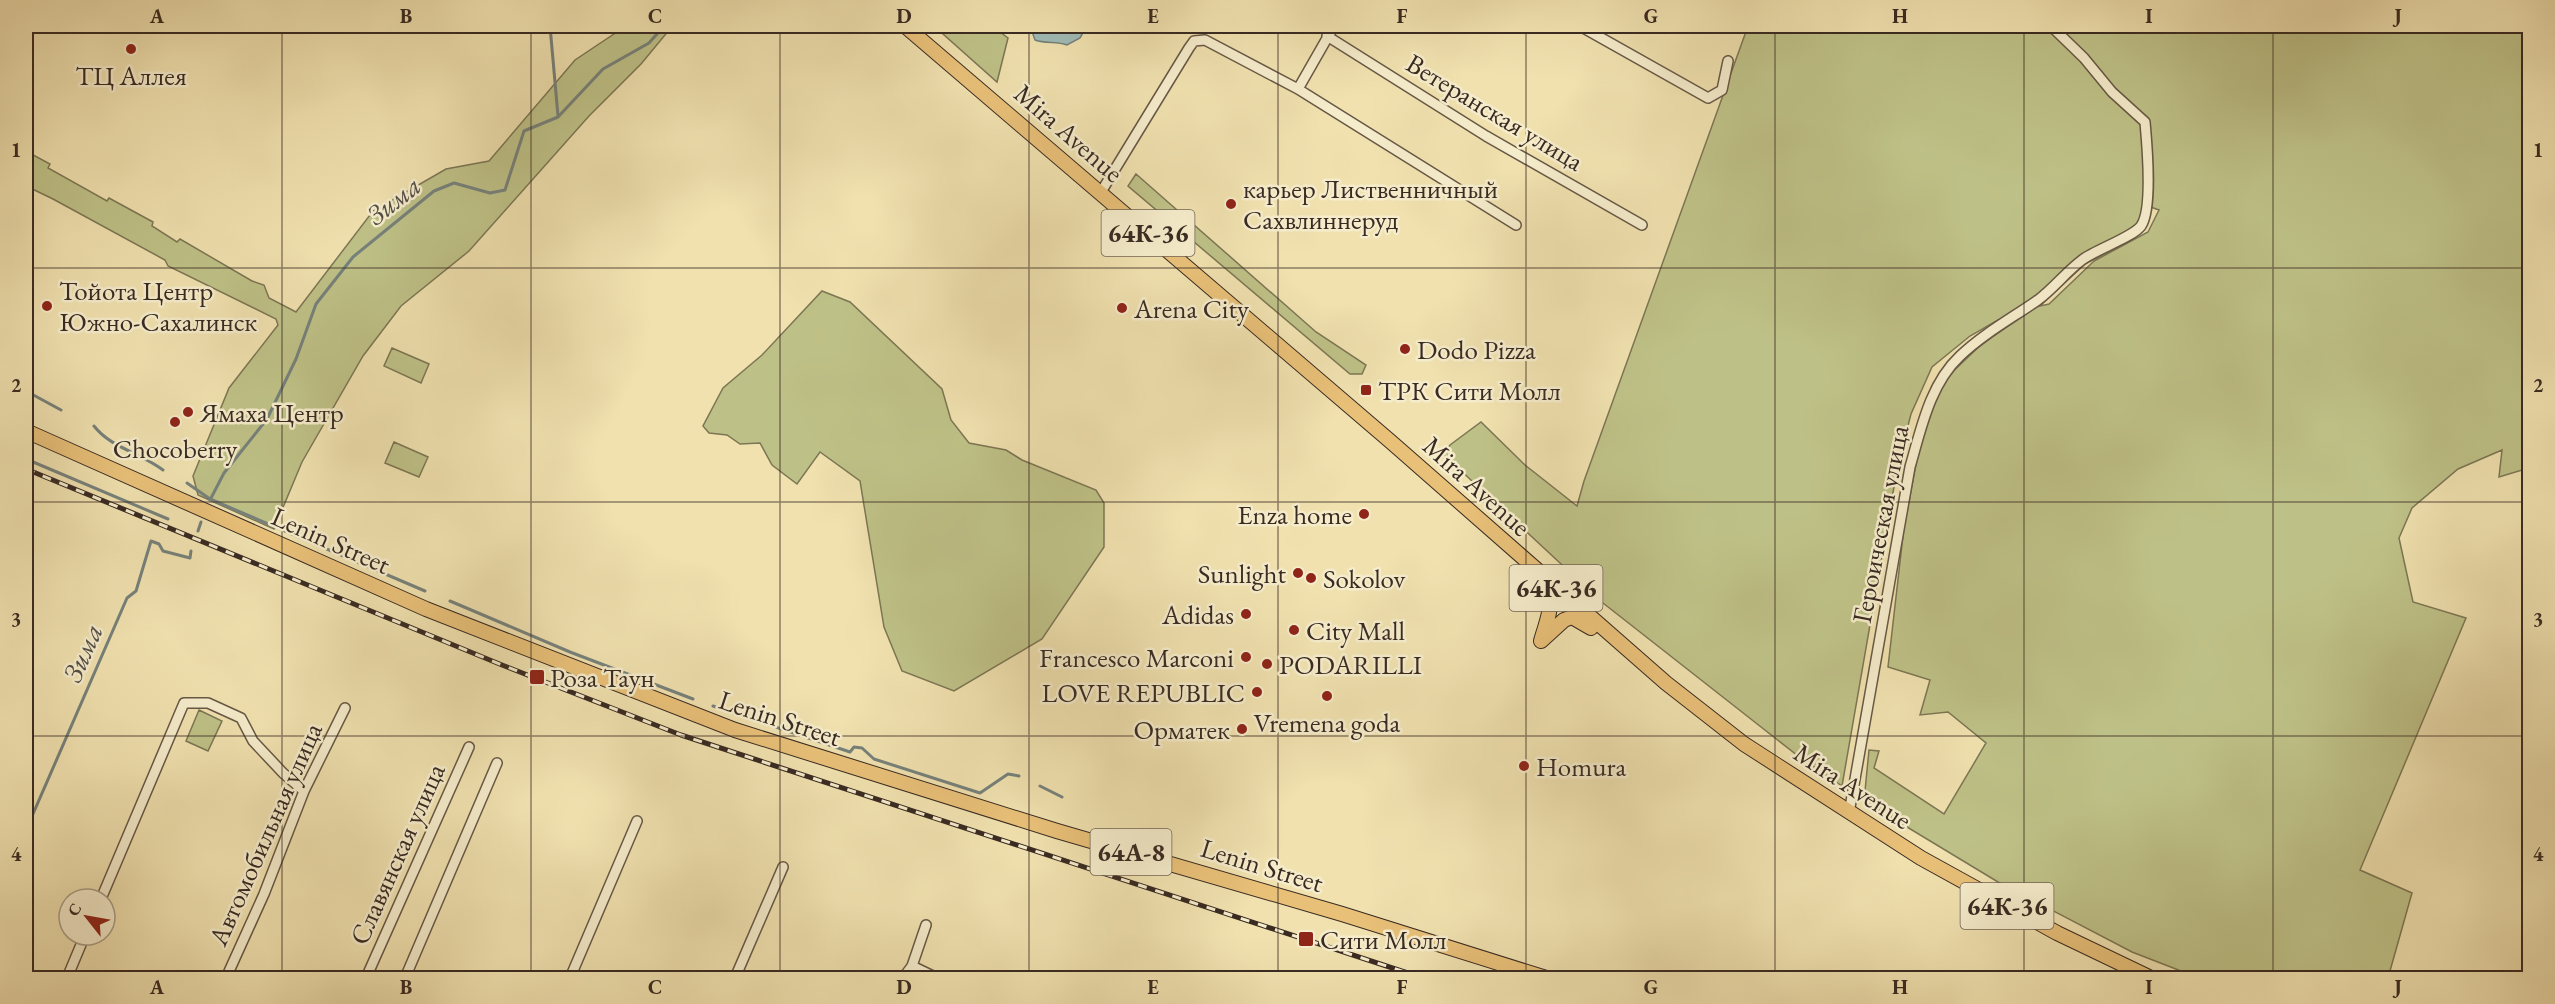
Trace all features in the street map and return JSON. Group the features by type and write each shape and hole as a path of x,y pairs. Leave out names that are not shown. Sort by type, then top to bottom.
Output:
{"main road":[{"name":"Mira Avenue","path":"905,26 1390,441 1626,650 1744,744 1921,858 2057,933 2151,978"},
{"name":"Lenin Street","path":"26,431 426,609 735,730 1057,831 1342,914 1546,978"},
{"path":"1507,546 1526,571 1542,585 1551,600 1551,609 1540,643"},
{"path":"1540,643 1567,598"},
{"path":"1540,643 1564,620 1572,617 1586,624 1606,641 1626,650"}],"street":[{"path":"1298,89 1334,26"},
{"path":"1580,26 1708,98 1722,90 1728,61"},
{"name":"Героическая улица","path":"1849,813 1910,467 1924,416 1942,379 1958,357 2039,299 2082,260 2140,228 2146,215 2148,146 2145,122 2112,92 2084,58 2051,26"},
{"name":"Ветеранская улица","path":"1327,36 1486,136 1642,225"},
{"path":"1101,192 1194,41 1205,40 1298,89 1516,225"},
{"path":"106,887 184,703 208,702 241,718 253,741 304,791"},
{"name":"Автомобильная улица","path":"226,978 264,894 304,791 345,708"},
{"name":"Славянская улица","path":"366,978 470,747"},
{"path":"405,978 496,763"},
{"path":"570,978 637,821"},
{"path":"735,978 783,867"},
{"path":"903,978 912,966 926,925"},
{"path":"67,978 80,947"},
{"path":"912,966 937,978"}],"green space":[{"path":"626,26 670,29 641,64 589,116 469,251 401,306 363,356 302,462 274,529 198,495 193,476 229,388 278,325 276,319 168,266 165,260 26,186 26,151 50,164 48,168 107,201 109,198 153,222 152,226 177,242 180,239 252,281 264,285 269,298 296,312 373,211 446,169 489,161 575,60"},
{"path":"934,26 992,26 1008,38 997,82"},
{"path":"1748,26 2529,26 2529,468 2499,477 2502,450 2458,469 2412,508 2399,538 2413,602 2466,618 2360,870 2412,893 2388,978 2199,978 2132,952 1998,882 1864,801 1869,750 1879,751 1874,768 1944,814 1986,743 1948,712 1920,715 1930,680 1888,667 1904,527 1921,438 1943,381 2009,318 1998,320 1970,336 1932,367 1911,414 1898,464 1842,786 1798,756 1603,603 1443,454 1450,445 1481,422 1525,465 1577,506","holes":["2148,206 2159,210 2148,232 2094,261 2049,304 2040,306 2085,264 2132,239"]},
{"path":"1136,174 1316,332 1366,365 1362,374 1350,374 1128,186"},
{"path":"822,291 850,302 942,389 951,420 969,443 1006,450 1022,460 1096,490 1104,503 1104,547 1042,639 954,691 902,671 884,627 860,481 820,452 797,484 772,465 760,443 740,444 727,435 709,433 703,426 723,388 762,355"},
{"path":"392,348 429,364 421,383 384,366"},
{"path":"394,442 428,457 419,477 385,463"},
{"path":"199,710 222,721 208,751 186,741"}],"water":[{"path":"1030,26 1087,26 1080,38 1067,45 1035,40"}],"waterway":[{"path":"550,26 558,116"},
{"name":"Зима","path":"210,500 224,473 267,419 296,359 316,304 353,257 434,191 454,183 490,193 505,190 524,131 558,117 603,69 649,43 664,26"},
{"path":"26,391 61,410"},
{"path":"94,426 109,440 163,470"},
{"path":"26,459 168,519"},
{"path":"187,483 210,499 425,591"},
{"name":"Зима","path":"198,531 201,522"},
{"name":"Зима","path":"26,830 127,598 136,591 151,541 159,544 163,551 190,558 191,551"},
{"path":"450,601 570,652 693,699"},
{"path":"713,706 850,752 854,747 862,748 874,759 980,793 1008,774 1019,776"},
{"path":"1040,786 1062,797"}],"railway":[{"path":"26,469 502,665 681,735 1423,978"}],"place":[{"name":"ТЦ Аллея","path":"131,49"},
{"name":"карьер Лиственничный Сахвлиннеруд","path":"1231,204"},
{"name":"Тойота Центр Южно-Сахалинск","path":"47,306"},
{"name":"Arena City","path":"1122,308"},
{"name":"Dodo Pizza","path":"1405,349"},
{"name":"ТРК Сити Молл","path":"1366,390"},
{"name":"Ямаха Центр","path":"188,412"},
{"name":"Chocoberry","path":"175,422"},
{"name":"Enza home","path":"1364,514"},
{"name":"Sunlight","path":"1298,573"},
{"name":"Sokolov","path":"1311,578"},
{"name":"Adidas","path":"1246,614"},
{"name":"City Mall","path":"1294,630"},
{"name":"Francesco Marconi","path":"1246,657"},
{"name":"PODARILLI","path":"1267,664"},
{"name":"Роза Таун","path":"537,677"},
{"name":"LOVE REPUBLIC","path":"1257,692"},
{"name":"Vremena goda","path":"1327,696"},
{"name":"Орматек","path":"1242,729"},
{"name":"Homura","path":"1524,766"},
{"name":"Сити Молл","path":"1306,939"}]}
